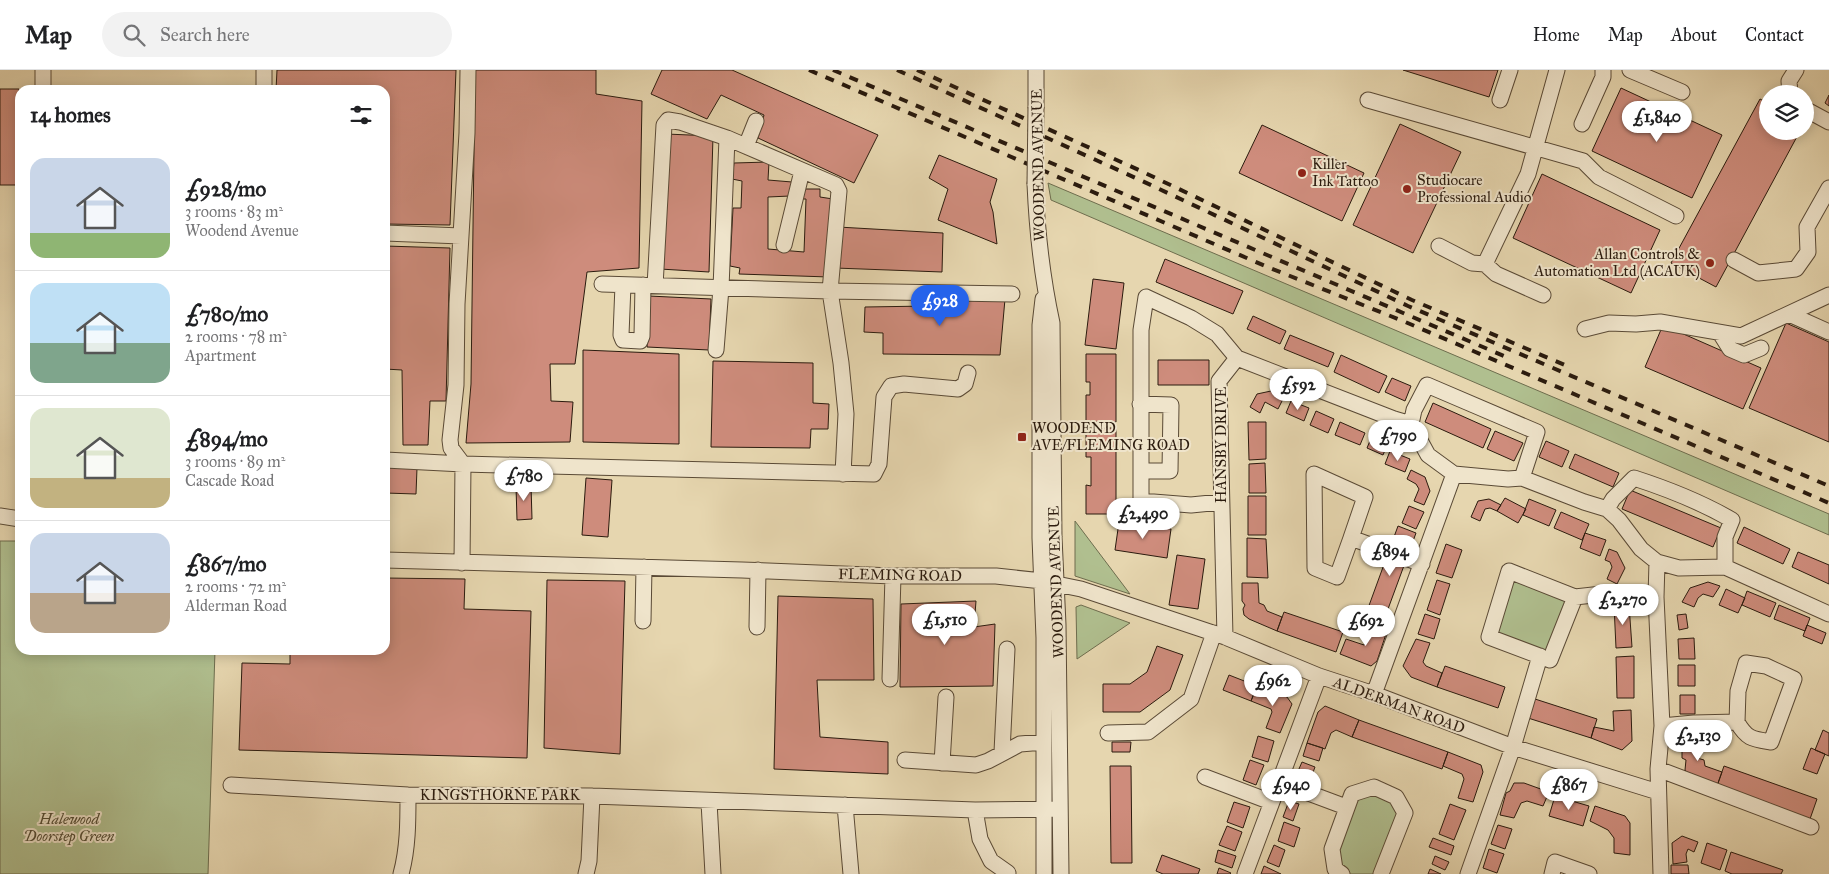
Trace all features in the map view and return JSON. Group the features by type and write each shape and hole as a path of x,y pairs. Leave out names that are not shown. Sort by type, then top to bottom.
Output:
{"street":[{"path":"43,70 43,85"},
{"path":"264,70 264,85"},
{"path":"462,563 463,464 451,448 450,440 456,385 457,304 467,133 468,70"},
{"name":"WOODEND AVENUE","path":"1036,70 1035,184 1037,222 1044,290 1052,323 1054,537 1044,638 1044,874"},
{"path":"1500,100 1510,70"},
{"path":"1485,264 1528,174 1557,70"},
{"path":"1582,124 1603,77 1603,70"},
{"path":"1630,70 1682,92"},
{"path":"1789,85 1789,81 1796,70"},
{"path":"1368,100 1583,162 1599,177 1676,216"},
{"path":"1814,114 1829,122"},
{"path":"623,285 621,335 623,340 640,341 649,286 664,125 668,120 680,122 727,138 836,185 840,191 830,291 841,363 846,414 843,474"},
{"path":"746,146 756,121"},
{"path":"716,350 721,288 727,138"},
{"path":"784,245 802,171"},
{"path":"1734,260 1758,273 1796,269 1808,252 1807,227 1829,188"},
{"path":"390,234 461,236"},
{"path":"1439,246 1472,263 1485,264 1496,274 1542,294"},
{"path":"602,284 1012,294"},
{"path":"1585,328 1609,323 1636,324 1660,322 1741,336 1829,295"},
{"path":"1221,502 1192,505 1141,501 1141,330 1146,297 1191,318 1217,334 1238,358 1394,420 1411,424"},
{"path":"1789,314 1829,332"},
{"path":"1720,333 1730,349 1744,355 1761,348"},
{"name":"HANSBY DRIVE","path":"1220,635 1221,502 1219,380 1238,358"},
{"path":"390,460 463,464 874,474 879,464 884,397 891,386 904,384 958,389 965,384 968,373"},
{"path":"1522,478 1538,432 1427,384 1414,410 1411,424 1428,454 1454,474 1508,479 1522,478 1584,502 1607,508 1619,520 1641,549 1656,562 1679,568 1725,567 1829,614"},
{"path":"1140,404 1171,405 1170,471 1141,471"},
{"path":"1314,474 1365,497 1351,538 1337,577 1315,568 1314,474"},
{"path":"1374,694 1454,474"},
{"path":"1607,508 1612,499 1634,478 1708,506 1732,520 1725,537 1725,567"},
{"path":"0,516 15,519"},
{"path":"1351,538 1422,564"},
{"name":"FLEMING ROAD","path":"390,560 758,570 893,576 996,576 1049,582"},
{"path":"1656,562 1662,726 1658,769 1661,874"},
{"path":"643,621 644,567"},
{"path":"757,627 758,570"},
{"path":"1575,597 1550,660 1489,637 1509,571 1575,597 1602,594 1656,597"},
{"path":"890,679 893,576"},
{"name":"WOODEND AVENUE","path":"1049,582 1060,809 1061,874"},
{"name":"ALDERMAN ROAD","path":"1049,582 1081,589 1220,635 1319,676 1374,694 1513,746 1658,792"},
{"path":"1108,733 1148,732 1191,699 1220,635"},
{"path":"1002,752 1007,649"},
{"path":"1468,874 1513,746 1540,656"},
{"path":"1746,663 1766,666 1794,680 1771,742 1756,740 1745,735 1737,722 1738,691 1746,663"},
{"path":"1245,874 1319,676"},
{"path":"942,763 946,697"},
{"path":"1662,726 1737,722"},
{"path":"905,760 976,765 988,761 1020,744 1044,742"},
{"path":"1658,769 1811,826"},
{"path":"1204,777 1271,802"},
{"path":"1279,782 1346,807"},
{"name":"KINGSTHORNE PARK","path":"231,784 408,795 592,796 709,802 975,810 1060,809"},
{"path":"1342,874 1335,869 1332,849 1346,807 1352,794 1374,786 1396,797 1405,813 1381,874"},
{"name":"KINGSTHORNE PARK","path":"401,874 408,836 408,795"},
{"name":"KINGSTHORNE PARK","path":"586,874 589,861 592,796"},
{"path":"709,802 713,874"},
{"path":"845,805 851,874"},
{"path":"975,810 980,839 991,861 1008,873"},
{"path":"1552,874 1555,862 1583,873"}],"green space":[{"path":"1048,183 1829,514 1829,535 1051,200"},
{"path":"1075,521 1130,594 1075,576"},
{"name":"Halewood Doorstep Green","path":"0,541 15,541 15,655 215,655 208,874 0,874"},
{"path":"1509,571 1575,597 1550,660 1489,637"},
{"path":"1081,605 1130,623 1077,659 1076,607"},
{"path":"1374,787 1405,813 1381,874 1344,874 1335,869 1352,794"}],"building":[{"path":"277,70 456,70 450,225 390,224 390,85 276,85"},
{"path":"475,70 596,70 596,94 642,101 639,268 587,272 575,364 550,364 551,401 573,402 570,442 466,443 471,384"},
{"path":"662,70 732,70 878,135 854,183 758,138 764,115 721,95 707,119 651,94"},
{"path":"1403,70 1498,70 1489,97"},
{"path":"1621,88 1722,135 1692,198 1592,151"},
{"path":"0,89 15,89 15,185 0,185"},
{"path":"1829,95 1829,106 1825,103"},
{"path":"1759,101 1759,140 1795,140 1716,287 1671,263"},
{"name":"Studiocare Professional Audio","path":"1400,124 1461,152 1413,253 1353,225"},
{"name":"Killer Ink Tattoo","path":"1262,125 1364,173 1342,221 1239,173"},
{"path":"666,134 713,136 709,272 660,269"},
{"path":"939,155 997,179 990,202 997,244 938,220 948,189 929,178"},
{"path":"769,162 768,180 792,182 790,196 768,197 768,249 804,252 806,199 802,199 802,189 820,189 820,197 833,199 829,277 739,274 740,268 730,266 733,208 741,208 742,181 732,179 734,163"},
{"path":"1542,174 1660,230 1631,293 1513,238"},
{"path":"838,227 943,233 942,272 835,268"},
{"path":"390,246 450,248 446,401 430,401 428,445 403,445 402,370 390,369"},
{"path":"1165,259 1243,291 1233,314 1156,282"},
{"path":"1093,279 1124,283 1116,349 1085,345"},
{"path":"649,296 711,299 709,350 647,347"},
{"path":"932,296 1005,299 1000,355 883,354 883,333 864,332 865,307 928,306"},
{"path":"1253,316 1286,331 1280,344 1247,329"},
{"path":"1786,323 1829,342 1829,442 1749,408"},
{"path":"1663,325 1761,368 1743,409 1645,367"},
{"path":"1290,335 1334,353 1328,367 1284,349"},
{"path":"583,350 679,354 679,444 583,442"},
{"path":"1086,354 1116,354 1116,422 1086,422 1086,395 1090,395 1090,382 1086,382"},
{"path":"1341,355 1387,376 1379,393 1334,372"},
{"path":"1158,360 1209,360 1209,385 1158,385"},
{"path":"713,361 813,363 813,403 829,404 828,429 811,429 810,448 711,447"},
{"path":"1392,378 1411,386 1405,401 1385,392"},
{"path":"1271,391 1284,397 1278,409 1265,402 1260,413 1250,407 1257,394"},
{"path":"1291,401 1309,408 1304,421 1286,413"},
{"path":"1433,403 1491,429 1483,448 1425,422"},
{"path":"1316,411 1334,419 1328,433 1310,425"},
{"path":"1248,422 1266,422 1266,459 1249,460"},
{"path":"1340,422 1365,433 1360,445 1335,435"},
{"path":"1086,428 1116,428 1116,514 1086,514 1086,485 1091,486 1091,457 1086,457"},
{"path":"1495,431 1523,443 1514,461 1487,449"},
{"path":"1372,436 1388,443 1383,455 1367,448"},
{"path":"1546,441 1569,451 1562,467 1539,457"},
{"path":"1390,451 1410,459 1405,472 1385,464"},
{"path":"1575,454 1619,473 1613,487 1569,468"},
{"path":"1265,463 1266,493 1249,493 1249,464"},
{"path":"390,467 417,468 416,494 390,493"},
{"path":"1411,470 1425,477 1430,491 1424,505 1414,501 1419,489 1416,484 1407,479"},
{"path":"586,478 612,480 608,537 582,535"},
{"path":"531,485 532,519 517,520 516,486"},
{"path":"1630,490 1721,528 1713,547 1622,509"},
{"path":"1248,496 1266,496 1266,535 1248,535"},
{"path":"1505,498 1526,509 1518,523 1497,511"},
{"path":"1489,499 1501,505 1497,511 1490,508 1485,509 1480,521 1471,517 1478,501"},
{"path":"1529,499 1556,510 1549,526 1523,515"},
{"path":"1409,506 1424,512 1416,529 1402,523"},
{"path":"1561,512 1589,524 1582,540 1554,528"},
{"path":"1119,522 1171,529 1167,558 1115,550"},
{"path":"1398,526 1416,533 1381,628 1363,622"},
{"path":"1744,527 1790,549 1783,564 1737,543"},
{"path":"1585,533 1606,540 1600,556 1580,548"},
{"path":"1247,538 1266,539 1268,578 1247,577"},
{"path":"1446,544 1462,550 1452,578 1436,573"},
{"path":"1609,549 1617,552 1625,568 1617,584 1607,579 1612,567 1610,562 1605,560"},
{"path":"1798,552 1829,565 1829,584 1792,567"},
{"path":"1177,555 1205,559 1198,609 1169,605"},
{"path":"390,578 465,579 464,609 531,611 527,758 239,750 242,663 290,664 290,655 390,655"},
{"path":"547,580 625,581 620,754 544,748"},
{"path":"1437,580 1450,584 1440,615 1427,610"},
{"path":"1708,582 1720,586 1713,597 1703,594 1698,598 1694,607 1682,602 1690,588"},
{"path":"1242,583 1258,583 1259,603 1264,605 1267,611 1282,617 1277,631 1244,615 1243,609 1245,605 1242,601"},
{"path":"1726,589 1745,598 1738,613 1719,605"},
{"path":"1747,591 1776,603 1770,617 1742,605"},
{"path":"778,596 873,599 874,680 817,680 820,737 888,742 888,774 774,769"},
{"path":"976,601 974,627 995,624 993,686 900,687 901,604"},
{"path":"1614,605 1629,605 1632,647 1616,648"},
{"path":"1779,605 1810,618 1805,631 1774,619"},
{"path":"1284,612 1343,632 1336,652 1277,631"},
{"path":"1425,614 1440,619 1434,639 1418,634"},
{"path":"1686,614 1688,628 1679,630 1677,615"},
{"path":"1371,624 1387,631 1377,661 1371,666 1340,654 1346,639 1364,645"},
{"path":"1807,625 1826,633 1822,644 1803,636"},
{"path":"1694,638 1695,659 1679,659 1678,639"},
{"path":"1416,639 1430,643 1423,662 1426,666 1442,673 1437,687 1411,677 1403,666"},
{"path":"1157,646 1183,655 1170,690 1140,712 1103,712 1103,684 1130,684 1147,672"},
{"path":"1634,656 1634,698 1617,698 1616,657"},
{"path":"1678,665 1695,665 1695,686 1678,686"},
{"path":"1445,666 1505,687 1498,708 1437,687"},
{"path":"1229,675 1257,686 1251,701 1223,690"},
{"path":"1257,686 1287,697 1292,704 1280,733 1266,728 1272,712 1271,709 1251,701"},
{"path":"1680,695 1695,695 1695,714 1680,714"},
{"path":"1535,699 1597,719 1591,738 1528,718"},
{"path":"1325,706 1359,720 1352,737 1336,730 1331,733 1325,749 1307,743 1318,712"},
{"path":"1631,710 1632,741 1622,750 1591,738 1594,727 1614,731 1613,711"},
{"path":"1359,720 1448,752 1442,769 1352,737"},
{"path":"1823,730 1829,733 1829,756 1815,750"},
{"path":"1258,736 1274,741 1268,762 1252,757"},
{"path":"1682,736 1698,738 1697,758 1704,760 1705,766 1722,772 1717,786 1690,775 1685,770 1686,760 1682,758"},
{"path":"1112,742 1131,742 1130,752 1112,752"},
{"path":"1307,743 1323,748 1319,761 1303,756"},
{"path":"1811,748 1825,754 1817,774 1803,769"},
{"path":"1448,752 1481,765 1483,772 1473,802 1458,798 1464,779 1462,774 1443,766"},
{"path":"1250,760 1264,765 1256,785 1243,780"},
{"path":"1302,762 1315,767 1309,783 1295,778"},
{"path":"1110,766 1131,766 1132,863 1111,863"},
{"path":"1724,766 1817,799 1810,819 1717,786"},
{"path":"1514,783 1524,783 1549,792 1543,806 1527,801 1521,803 1514,818 1500,815 1506,793 1510,791"},
{"path":"1555,796 1589,806 1583,826 1549,816"},
{"path":"1289,801 1299,804 1293,821 1283,817"},
{"path":"1234,802 1250,807 1243,828 1227,822"},
{"path":"1450,804 1466,810 1454,840 1439,834"},
{"path":"1595,806 1625,816 1630,823 1630,855 1614,853 1614,838 1608,830 1590,821"},
{"path":"1284,822 1300,828 1294,847 1278,841"},
{"path":"1498,825 1512,829 1505,849 1491,844"},
{"path":"1227,826 1242,832 1235,851 1219,845"},
{"path":"1682,836 1698,842 1694,852 1688,849 1686,854 1687,862 1673,864 1672,843"},
{"path":"1433,838 1454,846 1451,855 1429,847"},
{"path":"1707,843 1727,850 1720,870 1701,863"},
{"path":"1274,845 1285,850 1279,867 1267,862"},
{"path":"1489,849 1504,854 1497,873 1483,868"},
{"path":"1218,850 1236,856 1232,868 1215,862"},
{"path":"1731,852 1783,870 1781,874 1732,874 1725,871"},
{"path":"1162,855 1200,869 1198,874 1163,874 1156,871"},
{"path":"1435,856 1449,862 1445,870 1432,864"},
{"path":"1671,865 1688,865 1689,874 1671,874"},
{"path":"1264,866 1281,874 1261,874"},
{"path":"1219,868 1231,873 1217,874"},
{"path":"1430,869 1441,874 1428,874"}],"railway":[{"path":"809,70 1270,268 1403,321 1829,503"},
{"path":"833,70 1504,356"},
{"path":"897,70 1138,179 1408,306 1829,486"},
{"path":"917,70 1141,171 1412,300 1572,368"}],"place":[{"name":"Killer Ink Tattoo","path":"1302,173"},
{"name":"Studiocare Professional Audio","path":"1407,189"},
{"name":"Allan Controls & Automation Ltd (ACAUK)","path":"1710,263"},
{"name":"WOODEND AVE/FLEMING ROAD","path":"1022,437"}]}
